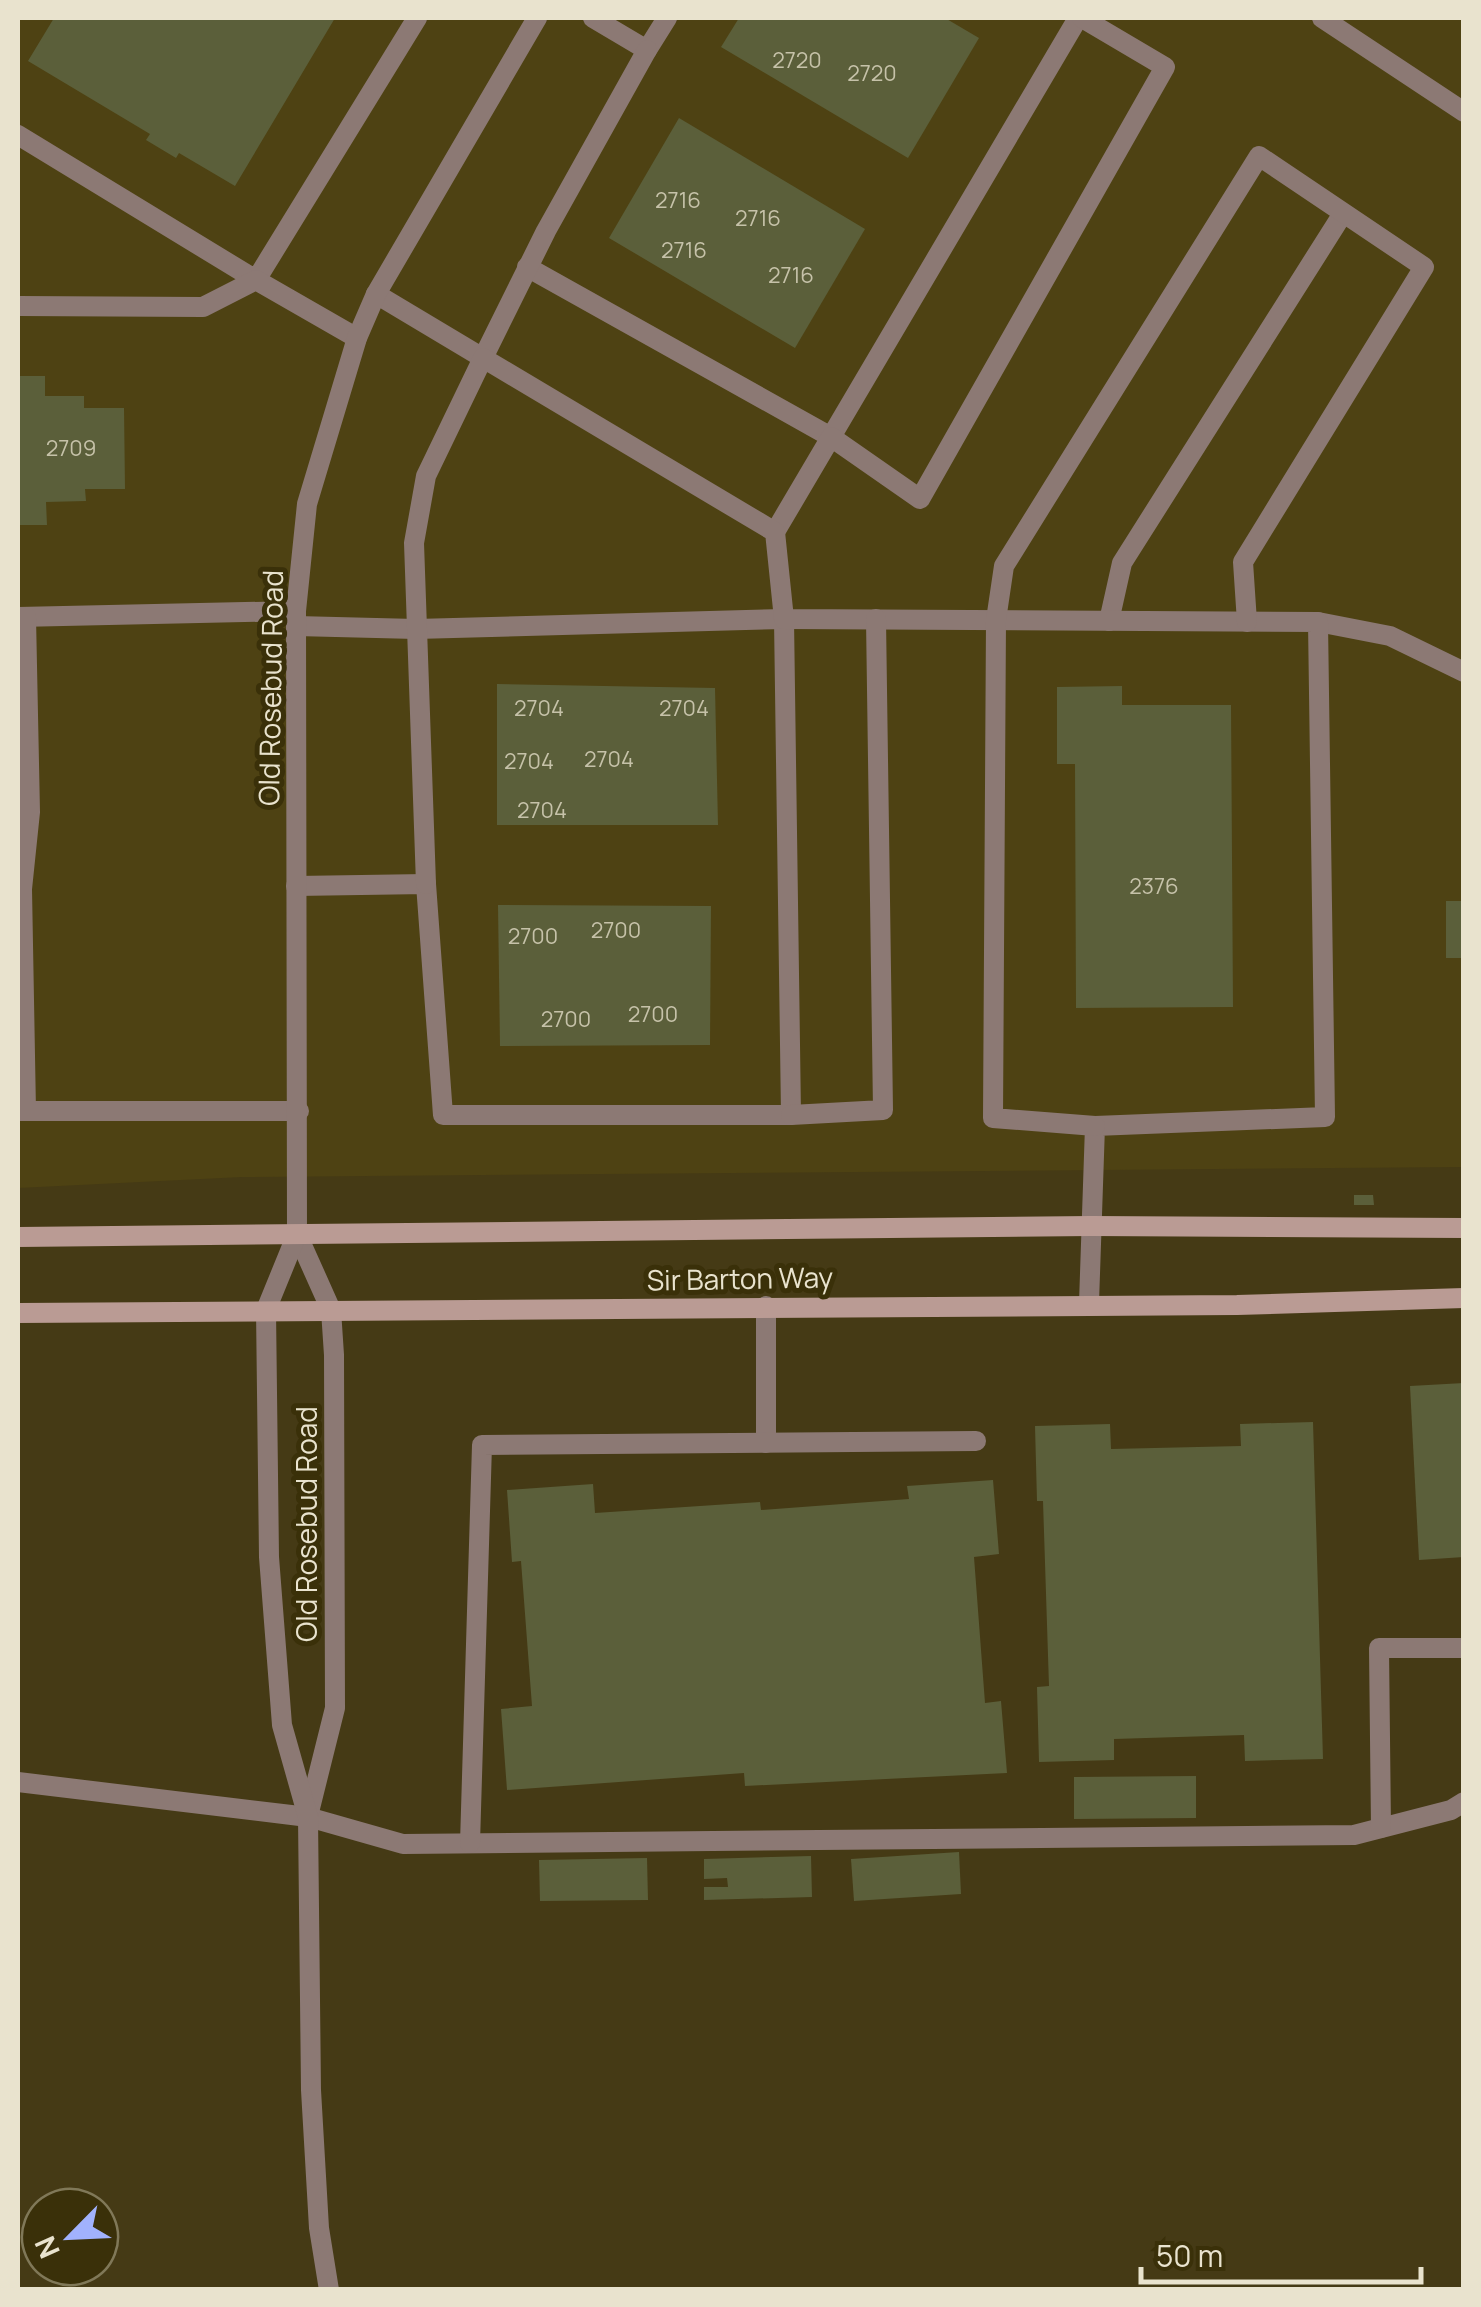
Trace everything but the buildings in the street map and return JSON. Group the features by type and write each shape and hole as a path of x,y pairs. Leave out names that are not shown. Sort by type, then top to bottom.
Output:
{"main road":[{"name":"Sir Barton Way","path":"18,1238 1091,1226 1464,1228"},
{"name":"Sir Barton Way","path":"18,1312 1089,1302 1237,1305 1464,1298"}],"street":[{"path":"18,306 203,308 256,280 417,18"},
{"name":"Old Rosebud Road","path":"308,1818 282,1725 269,1557 266,1310 297,1234 296,619 306,504 357,338 376,294 537,18"},
{"path":"592,18 647,50"},
{"path":"667,18 528,268 426,476 414,543 416,628 426,884 442,1115 791,1116 883,1110 876,619"},
{"path":"528,268 831,437 920,499 1165,68 1080,18 831,437 775,532 784,619 791,1116"},
{"path":"1322,18 1464,112"},
{"path":"18,135 357,338"},
{"path":"1247,622 1243,562 1424,267 1342,216 1259,156 1004,566 996,620 993,1118 1095,1126 1325,1117 1318,622"},
{"path":"1109,621 1122,562 1342,216"},
{"path":"376,294 775,532"},
{"path":"298,1111 22,1111 22,617 296,619 416,628 784,619 1318,622 1390,636 1464,672"},
{"path":"296,886 426,884"},
{"path":"1089,1302 1095,1126"},
{"name":"Old Rosebud Road","path":"297,1234 331,1310 335,1708 308,1818 311,2090 319,2228 330,2290"},
{"path":"766,1306 766,1443"},
{"path":"470,1843 482,1445 976,1441"},
{"path":"1381,1828 1379,1648 1464,1648"},
{"path":"18,1782 308,1818 403,1844 1354,1835 1451,1810 1464,1802"}],"shaded area":[{"path":"18,18 1463,18 1463,1167 242,1177 18,1188"}]}
